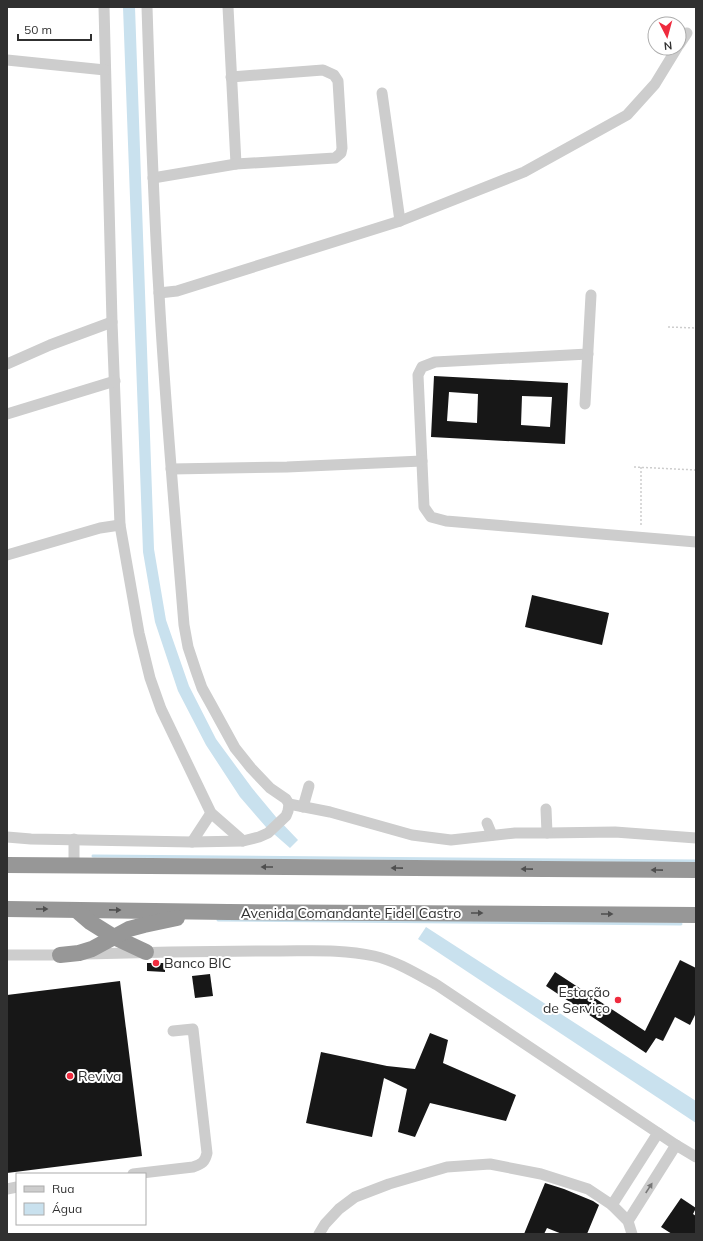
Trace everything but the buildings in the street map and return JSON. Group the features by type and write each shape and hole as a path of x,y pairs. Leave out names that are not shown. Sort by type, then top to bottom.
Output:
{"highway":[{"path":"7,866 696,870"},
{"name":"Avenida Comandante Fidel Castro","path":"7,909 696,915"},
{"path":"76,910 90,922 114,937 146,952"},
{"path":"60,955 79,953 92,949 104,944 129,929 144,925 186,917 228,912"},
{"path":"79,953 86,949 93,940 94,935 90,922"}],"street":[{"path":"104,7 112,322 120,525 139,633 150,678 161,710 211,813 243,841"},
{"path":"147,7 159,293 171,469 184,626 188,647 202,688 235,748 270,788 289,804 330,812 412,835 451,840 515,833 615,832 696,838"},
{"path":"228,7 236,164"},
{"path":"159,293 177,291 400,221 524,172 627,115 655,84 672,56"},
{"path":"7,60 105,70"},
{"path":"153,178 236,164 335,158 341,153 339,88 338,81 334,75 323,70 231,77"},
{"path":"382,93 400,221"},
{"path":"585,404 592,295"},
{"path":"7,364 50,345 112,322"},
{"path":"588,354 435,362 422,367 418,375 424,507 431,517 446,521 696,542"},
{"path":"7,414 114,381"},
{"path":"171,469 287,467 422,460"},
{"path":"7,555 100,528 120,525"},
{"path":"303,806 310,786"},
{"path":"7,837 31,839 192,842 243,841 268,833 286,816 289,804"},
{"path":"546,809 547,833"},
{"path":"192,842 211,813"},
{"path":"487,823 492,835"},
{"path":"74,839 74,866"},
{"path":"7,955 254,951 346,952 375,956 404,967 437,985 696,1157"},
{"path":"142,1173 193,1167 206,1160 207,1153 193,1029 173,1032"},
{"path":"612,1205 658,1133"},
{"path":"628,1221 676,1145"},
{"path":"319,1234 325,1224 339,1209 355,1197 389,1184 447,1167 490,1164 541,1174 588,1189 612,1205 628,1221 632,1234"}],"path":[{"path":"668,326 696,328"},
{"path":"634,467 696,470"},
{"path":"641,467 641,526"}],"water":[{"path":"123,7 135,7 154,549 166,620 189,686 216,739 252,788 276,817 298,840 290,848 266,827 240,797 206,745 178,691 155,622 143,552"},
{"path":"426,927 696,1101 696,1123 418,939"}],"waterway":[{"path":"93,856 696,861"},
{"path":"218,920 681,924"}],"place":[{"name":"Banco BIC","path":"156,963"},
{"name":"Estação de Serviço","path":"618,1000"},
{"name":"Reviva","path":"70,1076"}]}
